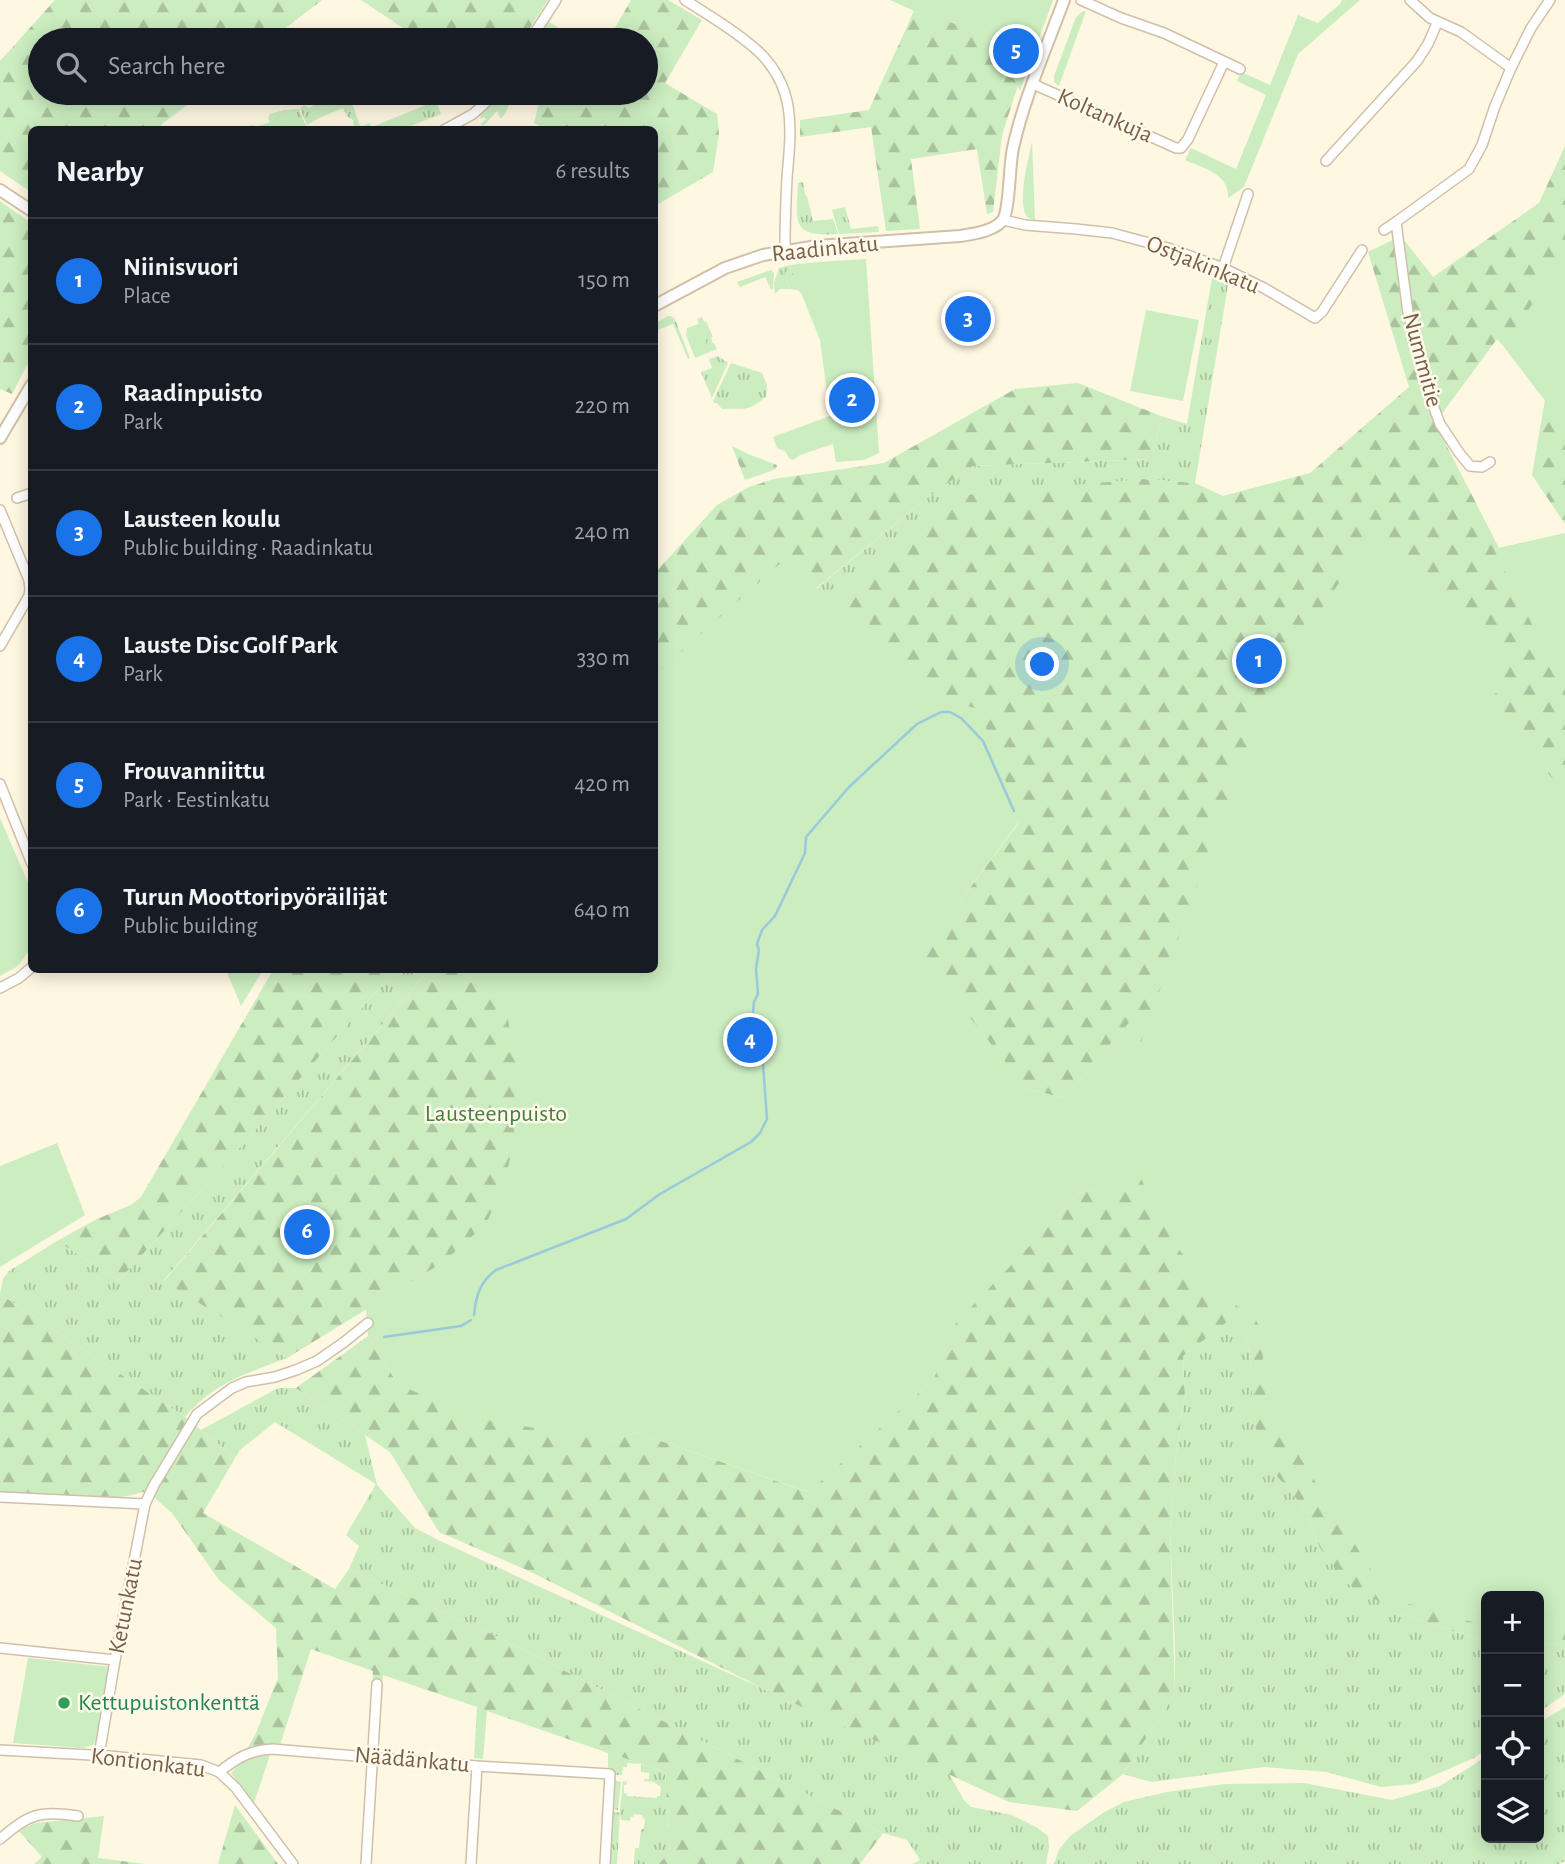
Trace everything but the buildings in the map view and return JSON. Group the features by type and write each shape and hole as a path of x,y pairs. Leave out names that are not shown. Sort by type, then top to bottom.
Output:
{"street":[{"path":"538,28 555,0"},
{"path":"685,0 744,39 761,54 777,76 786,95 791,130 786,250"},
{"path":"1003,220 1013,148 1064,0"},
{"path":"1081,0 1164,33 1240,69"},
{"path":"1410,0 1437,23 1461,32 1511,68"},
{"path":"1384,230 1469,169 1482,145 1511,68 1531,28 1550,0"},
{"path":"1326,161 1417,61 1437,23"},
{"name":"Koltankuja","path":"1033,84 1181,148 1188,139 1224,62"},
{"path":"451,126 483,105"},
{"path":"0,190 28,208"},
{"path":"1223,268 1248,194"},
{"name":"Raadinkatu","path":"658,304 725,268 763,255 817,246 960,236 984,231 1003,220"},
{"name":"Ostjakinkatu","path":"1003,220 1025,225 1112,233 1159,245 1223,268 1315,318 1322,312 1362,250"},
{"name":"Nummitie","path":"1396,222 1408,313 1429,394 1440,424 1471,466 1482,467 1490,462"},
{"path":"0,438 28,391"},
{"path":"17,498 28,494"},
{"path":"0,510 28,578"},
{"path":"0,646 28,595"},
{"path":"0,784 28,854"},
{"path":"0,988 28,970"},
{"name":"Ketunkatu","path":"99,1756 145,1504 197,1414 232,1388 246,1382 275,1377 317,1360 368,1323"},
{"path":"0,1497 145,1504"},
{"path":"0,1648 115,1660"},
{"path":"366,1864 377,1684"},
{"name":"Kontionkatu","path":"0,1750 201,1765 219,1772 236,1788 293,1864"},
{"name":"Näädänkatu","path":"219,1772 244,1755 262,1750 610,1774 605,1864"},
{"path":"471,1864 477,1766"},
{"path":"0,1839 23,1821 38,1814 78,1816"}],"green space":[{"path":"55,0 322,0 286,28 30,28"},
{"path":"361,0 548,0 530,28 403,28"},
{"path":"631,0 668,0 702,20 665,83 717,114 719,134 713,172 658,204 658,126 540,126 534,123 539,105 658,105 658,28 615,28"},
{"path":"890,0 1053,0 1020,91 1006,61 989,40 962,26 914,11"},
{"path":"1342,0 1360,0 1298,54 1244,187 1228,198 1225,183 1220,178 1185,160 1191,148 1236,169 1266,95 1237,81 1241,72 1270,85 1298,15 1318,23"},
{"path":"914,11 955,23 984,37 999,52 1018,85 1002,135 993,212 987,214 977,149 911,159 920,229 886,231 871,127 800,137 800,120 869,110"},
{"path":"1086,11 1059,86 1054,82 1054,76 1076,17"},
{"path":"549,22 559,28 545,28"},
{"path":"28,30 28,105 187,105 161,126 28,126 28,190 0,171 0,61"},
{"path":"304,105 309,108 314,105 353,105 360,126 354,126 353,120 343,108 307,125 300,108"},
{"path":"426,105 438,105 441,114 411,126 374,126"},
{"path":"491,105 509,105 501,119 497,111 483,126 481,124 486,119 480,119"},
{"path":"299,109 306,126 288,126 292,124 284,118 270,123 270,114"},
{"path":"284,118 292,124 288,126 258,126"},
{"path":"1032,142 1035,220 1027,217 1023,201 1024,180"},
{"name":"Lausteenpuisto","path":"1565,146 1565,524 1532,475 1546,394 1497,339 1435,423 1499,548 1565,534 1565,1643 1544,1645 1544,1591 1481,1591 1481,1640 1401,1614 1346,1583 1320,1548 1301,1504 1276,1475 1262,1452 1253,1416 1247,1341 1232,1318 1183,1356 1185,1396 1176,1453 1170,1532 1175,1693 1123,1774 1077,1811 1009,1802 776,1695 529,1571 439,1532 390,1452 296,1388 368,1336 398,1384 611,1441 635,1432 808,1492 933,1380 955,1323 1080,1193 1122,1182 1154,1064 1129,1023 1064,1098 1027,1089 903,977 1020,821 767,1020 442,1263 287,1358 164,1281 426,973 658,973 658,752 966,495 1142,479 1195,483 1223,496 1310,473 1409,387 1368,252 1401,236 1433,277 1539,203"},
{"path":"803,182 813,221 833,219 838,234 812,233 800,225 797,218 798,183"},
{"path":"0,201 28,221 28,363 12,394 0,389"},
{"path":"845,207 851,229 878,226 879,232 839,234 832,210"},
{"path":"1565,254 1565,427 1504,347"},
{"path":"866,259 879,453 864,460 836,462 833,444 793,460 785,451 777,448 773,437 830,416 820,340 790,265"},
{"path":"790,265 786,277 790,289 780,289 775,294 774,283 779,268"},
{"path":"791,268 804,295 790,289 785,273"},
{"path":"771,270 774,273 773,289 765,277 740,287 737,282"},
{"path":"1213,272 1229,279 1195,483 1142,479 658,752 767,629 927,498 972,466 1153,459 1161,416 1187,424"},
{"path":"1146,310 1199,320 1183,401 1130,391"},
{"path":"668,316 675,319 690,358 688,359 673,324 658,330 658,322"},
{"path":"702,317 713,337 713,344 707,346 697,319"},
{"path":"699,324 707,345 714,343 717,349 695,358 686,335 687,328"},
{"path":"718,356 728,363 712,398 701,372 712,368 709,359"},
{"path":"731,363 762,373 767,385 766,397 753,406 744,408 722,409 714,403"},
{"path":"1078,383 1161,416 1153,459 972,466 927,498 658,717 658,570 717,505 749,487 774,479 884,463 1015,389"},
{"path":"732,446 777,465 776,469 745,480"},
{"path":"1376,530 1446,610 1509,653 1491,707 1565,793 1565,1630 1544,1631 1544,1591 1481,1591 1481,1625 1389,1598 1266,1404 1261,1331 1255,1318 1219,1294 1196,1271 1173,1242 1135,1167 1123,1182 1080,1193 956,1323 933,1380 809,1492 635,1432 611,1441 470,1417 398,1384 368,1336 366,1309 442,1263 486,1224 504,1183 514,1143 515,1058 507,1014 465,973 658,973 658,672 784,560 934,698 979,709 1020,820 920,955 1027,1089 1064,1098 1129,1023 1141,1042 1270,682"},
{"path":"1565,533 1565,661 1550,660 1494,549"},
{"path":"0,818 28,883 28,952 18,966 0,976"},
{"path":"227,973 261,973 241,1006"},
{"path":"271,973 392,973 219,1171 119,1280 57,1241 97,1219 131,1205 141,1197"},
{"path":"392,973 426,973 164,1280 287,1358 244,1374 219,1387 185,1417 0,1294 3,1279 9,1271 57,1241 119,1280 219,1171"},
{"path":"57,1143 85,1215 0,1267 0,1166"},
{"path":"0,1294 185,1417 235,1458 203,1513 335,1589 349,1569 500,1638 883,1833 860,1864 658,1864 670,1853 665,1772 618,1756 616,1768 608,1768 608,1753 487,1711 483,1759 474,1758 477,1707 383,1675 381,1691 372,1690 373,1671 311,1649 280,1745 260,1745 247,1749 278,1678 276,1628 219,1580 172,1513 147,1491 113,1498 0,1492"},
{"path":"1232,1317 1247,1341 1276,1475 1301,1504 1320,1548 1401,1614 1481,1640 1481,1753 1474,1758 1414,1784 1381,1787 1327,1772 1264,1767 1151,1782 1123,1774 1175,1693 1170,1532 1176,1453 1185,1396 1183,1356"},
{"path":"278,1388 296,1388 365,1435 377,1485 415,1528 949,1774 971,1807 1012,1815 1048,1836 1046,1864 912,1864 920,1860 907,1840 883,1833 500,1638 349,1569 359,1546 346,1535 376,1484 275,1422 240,1450 235,1458 201,1430"},
{"path":"1565,1643 1565,1694 1544,1709 1544,1654 1544,1645"},
{"path":"28,1658 111,1667 98,1736 93,1745 83,1748 13,1743"},
{"path":"1565,1707 1565,1861 1559,1864 1054,1864 1059,1850 1070,1836 1124,1802 1167,1792 1225,1784 1304,1783 1392,1800 1440,1786 1481,1760 1481,1843 1544,1843 1544,1720"},
{"path":"258,1755 270,1755 254,1803 231,1773 242,1762"},
{"path":"617,1756 641,1764 627,1763 627,1767 623,1767 622,1775 614,1775 615,1770 610,1770 616,1768"},
{"path":"641,1764 665,1772 670,1853 658,1864 634,1864 635,1848 639,1848 641,1829 644,1829 645,1819 642,1815 634,1814 630,1821 621,1820 623,1781 627,1782 624,1785 624,1793 627,1796 660,1796 661,1787 654,1782 644,1781 649,1779 649,1773 641,1772"},
{"path":"614,1780 621,1782 618,1810 612,1810"},
{"path":"235,1805 278,1864 218,1864"},
{"path":"612,1811 620,1813 617,1864 608,1864"},
{"path":"104,1816 98,1858 146,1864 34,1864 42,1857 18,1830 36,1823"}],"waterway":[{"path":"474,1315 480,1289 496,1270 626,1219 660,1194 751,1142 760,1133 767,1119 761,1037 753,1012 758,994 757,944 762,930 775,916 805,853 806,837 849,787 917,724 941,712 950,712 961,718 983,741 1014,811"},
{"path":"384,1337 461,1326 471,1320"}],"place":[{"name":"Frouvanniittu","path":"1016,51"},
{"name":"Lausteen koulu","path":"968,319"},
{"name":"Raadinpuisto","path":"852,400"},
{"name":"Niinisvuori","path":"1259,661"},
{"name":"Lauste Disc Golf Park","path":"750,1040"},
{"name":"Turun Moottoripyöräilijät","path":"307,1232"},
{"name":"Kettupuistonkenttä","path":"64,1703"}]}
